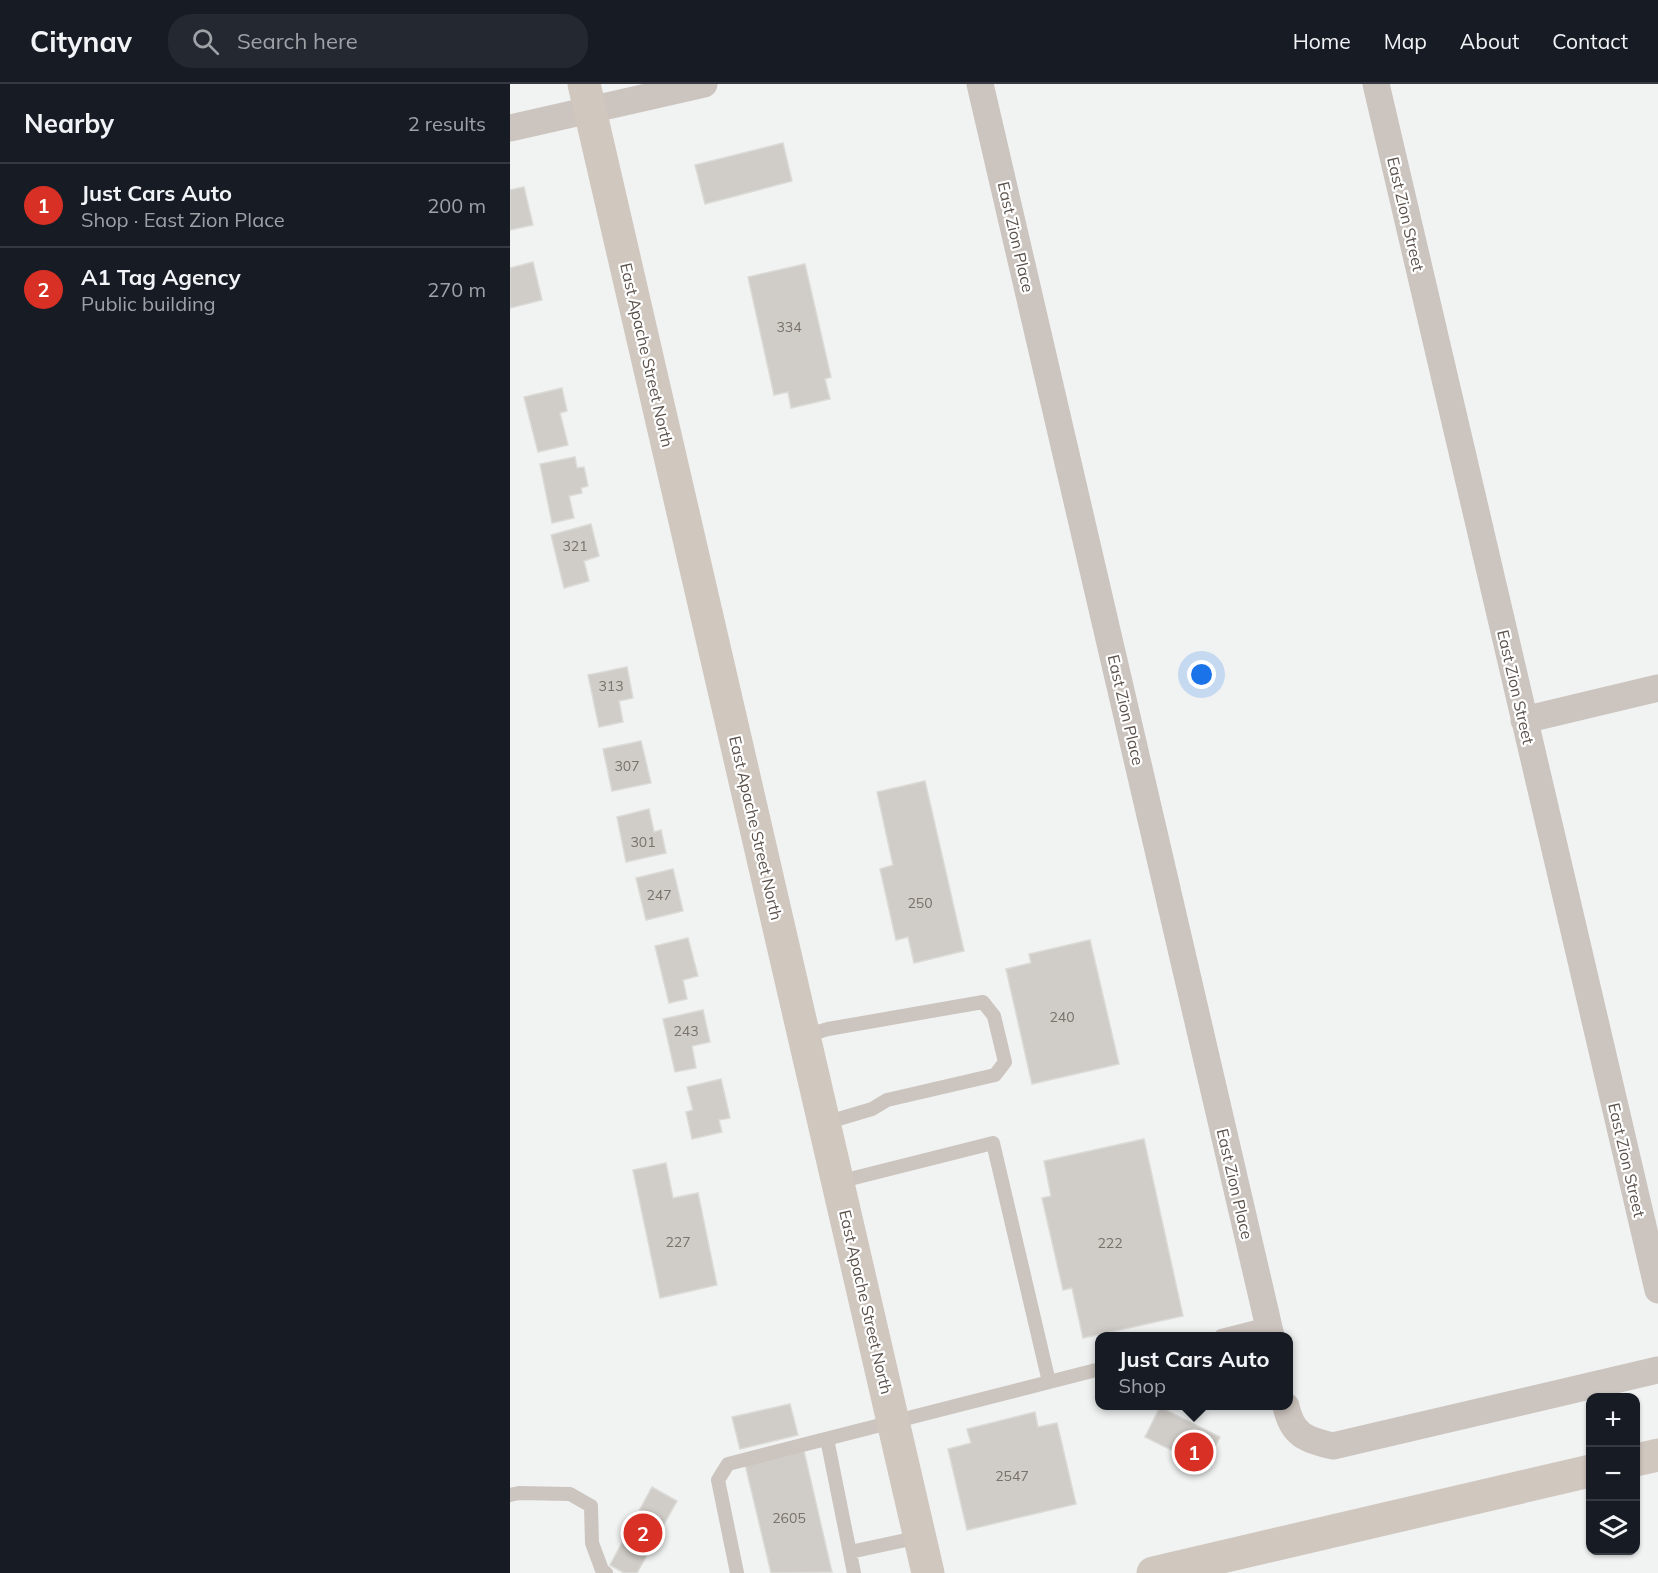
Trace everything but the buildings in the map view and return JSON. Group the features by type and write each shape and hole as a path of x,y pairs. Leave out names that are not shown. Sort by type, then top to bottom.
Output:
{"main road":[{"name":"East Apache Street North","path":"587,97 928,1573"},
{"path":"1640,1459 1658,1455"},
{"path":"1153,1573 1586,1472"}],"street":[{"path":"510,128 587,97 704,84"},
{"name":"East Zion Place","path":"980,84 1269,1330"},
{"name":"East Zion Street","path":"1376,84 1658,1290"},
{"path":"1524,720 1658,688"},
{"path":"1287,1410 1288,1418 1295,1430 1312,1442 1333,1446 1658,1370"}],"lane":[{"path":"804,1036 828,1029 983,1002 994,1016 1005,1062 995,1076 887,1100 872,1109 825,1123"},
{"path":"838,1182 993,1143 1049,1382"},
{"path":"1253,1332 1269,1330"},
{"path":"737,1573 718,1480 728,1464 1095,1370"},
{"path":"827,1439 854,1573"},
{"path":"510,1495 519,1493 570,1494 591,1506 592,1543 602,1570 606,1573"},
{"path":"850,1552 920,1537"}],"place":[{"name":"Just Cars Auto","path":"1194,1452"},
{"name":"A1 Tag Agency","path":"643,1533"}]}
